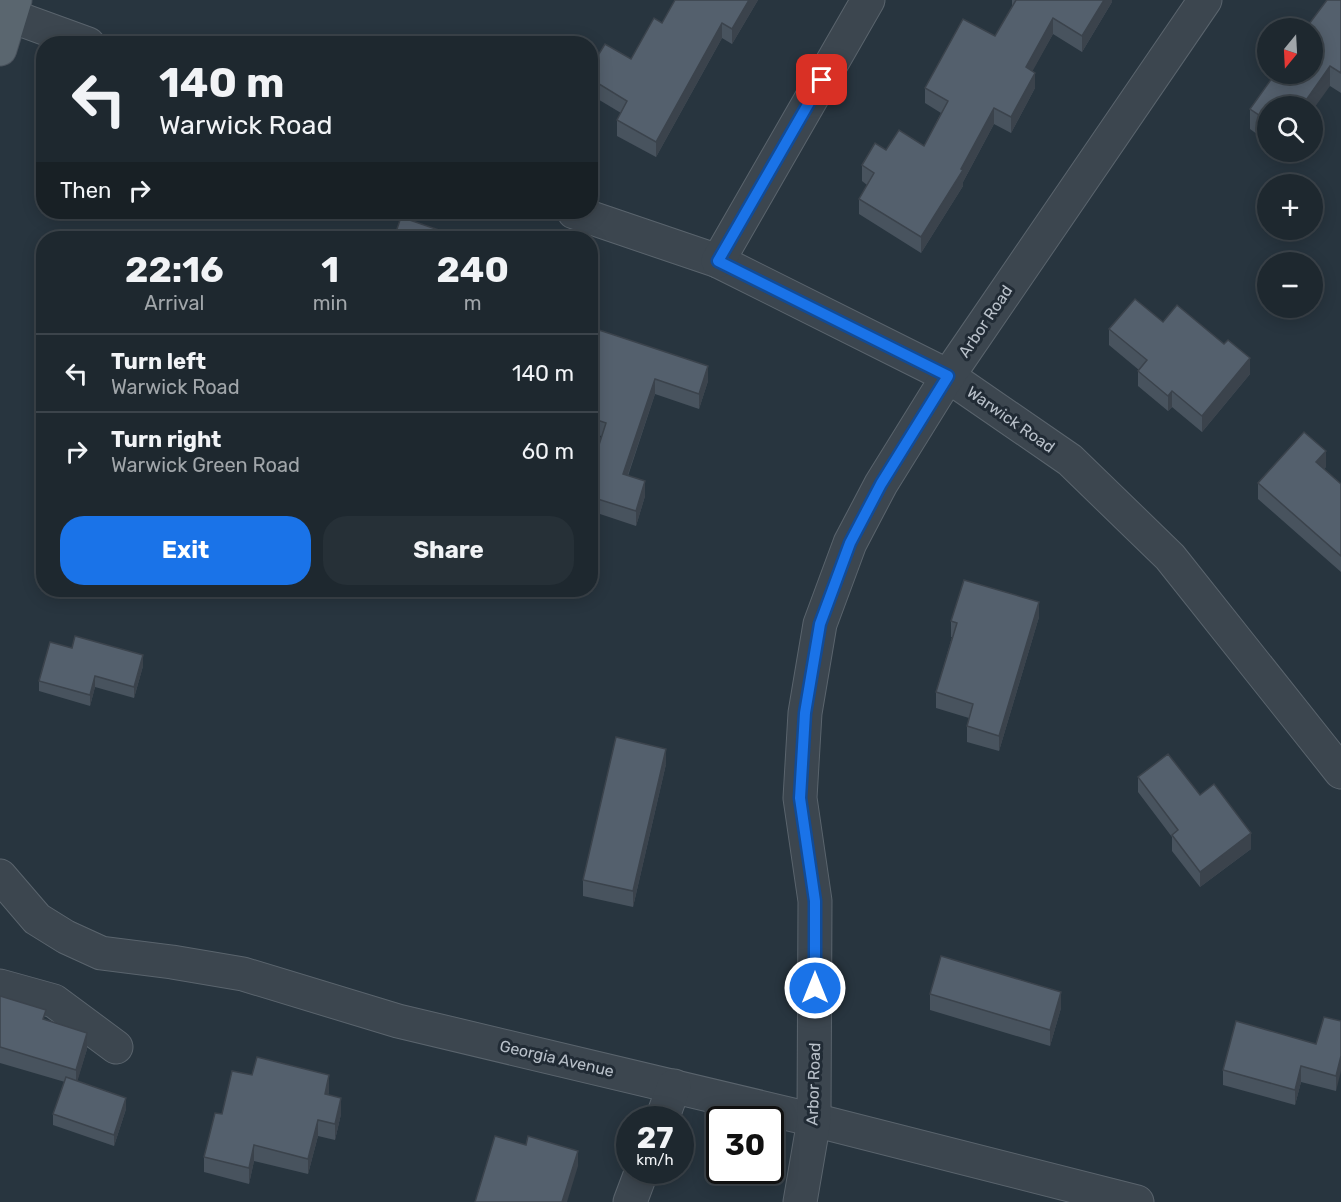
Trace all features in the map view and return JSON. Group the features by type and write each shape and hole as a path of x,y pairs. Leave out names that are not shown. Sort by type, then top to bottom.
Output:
{"main road":[{"path":"0,49 8,10"}],"street":[{"path":"718,261 868,0"},
{"name":"Arbor Road","path":"801,1202 814,1120 815,901 800,798 805,713 820,624 850,543 881,484 948,376 1205,0"},
{"path":"8,10 69,36"},
{"name":"Warwick Road","path":"595,219 718,261 948,376 1070,460 1170,557 1341,772"},
{"name":"Georgia Avenue","path":"1,879 37,919 66,937 101,953 243,974 398,1021 814,1120 1137,1202"},
{"path":"0,986 54,1001 116,1047"},
{"path":"667,1106 674,1086"},
{"path":"630,1202 637,1184"}],"building":[{"path":"675,0 749,0 732,29 722,23 656,142 617,120 627,101 598,83 598,56 605,44 631,59 654,18 662,23"},
{"path":"1016,0 1104,0 1082,36 1053,18 1026,67 1035,73 1011,117 994,108 961,169 963,170 921,237 859,199 874,173 862,165 875,143 886,150 899,130 924,146 948,101 925,88 963,19 995,36"},
{"path":"1327,0 1341,0 1341,73 1330,66 1323,76 1323,18 1314,18"},
{"path":"1268,84 1317,84 1309,96 1259,96"},
{"path":"1257,99 1257,114 1250,109"},
{"path":"400,219 407,219 442,231 396,231"},
{"path":"1135,299 1163,322 1177,305 1224,344 1228,340 1250,358 1202,416 1172,391 1168,396 1138,371 1147,360 1109,329"},
{"path":"598,330 708,366 699,394 655,379 623,474 645,481 636,511 598,499 598,448 606,423 598,420"},
{"path":"1304,432 1326,451 1316,462 1341,484 1341,556 1258,483"},
{"path":"964,580 1039,602 999,736 967,726 973,704 936,692 957,623 951,621"},
{"path":"75,636 143,655 134,687 95,676 90,695 39,681 50,642 72,648"},
{"path":"616,737 666,749 633,891 583,880"},
{"path":"1168,754 1200,795 1214,784 1251,833 1200,872 1172,835 1178,830 1138,777"},
{"path":"941,956 1061,992 1050,1030 930,994"},
{"path":"0,996 46,1010 43,1019 87,1033 76,1070 0,1047"},
{"path":"1324,1017 1341,1021 1341,1056 1336,1076 1301,1066 1295,1090 1223,1070 1236,1021 1316,1044"},
{"path":"257,1057 329,1075 325,1094 341,1098 335,1124 318,1120 308,1159 254,1145 249,1168 204,1157 215,1113 222,1114 232,1071 252,1075"},
{"path":"66,1077 126,1098 114,1135 53,1114"},
{"path":"495,1136 526,1145 528,1136 578,1151 562,1202 475,1202"}],"route":[{"path":"815,988 815,901 800,798 805,713 820,624 850,543 881,484 948,376 718,261 822,80"}]}
